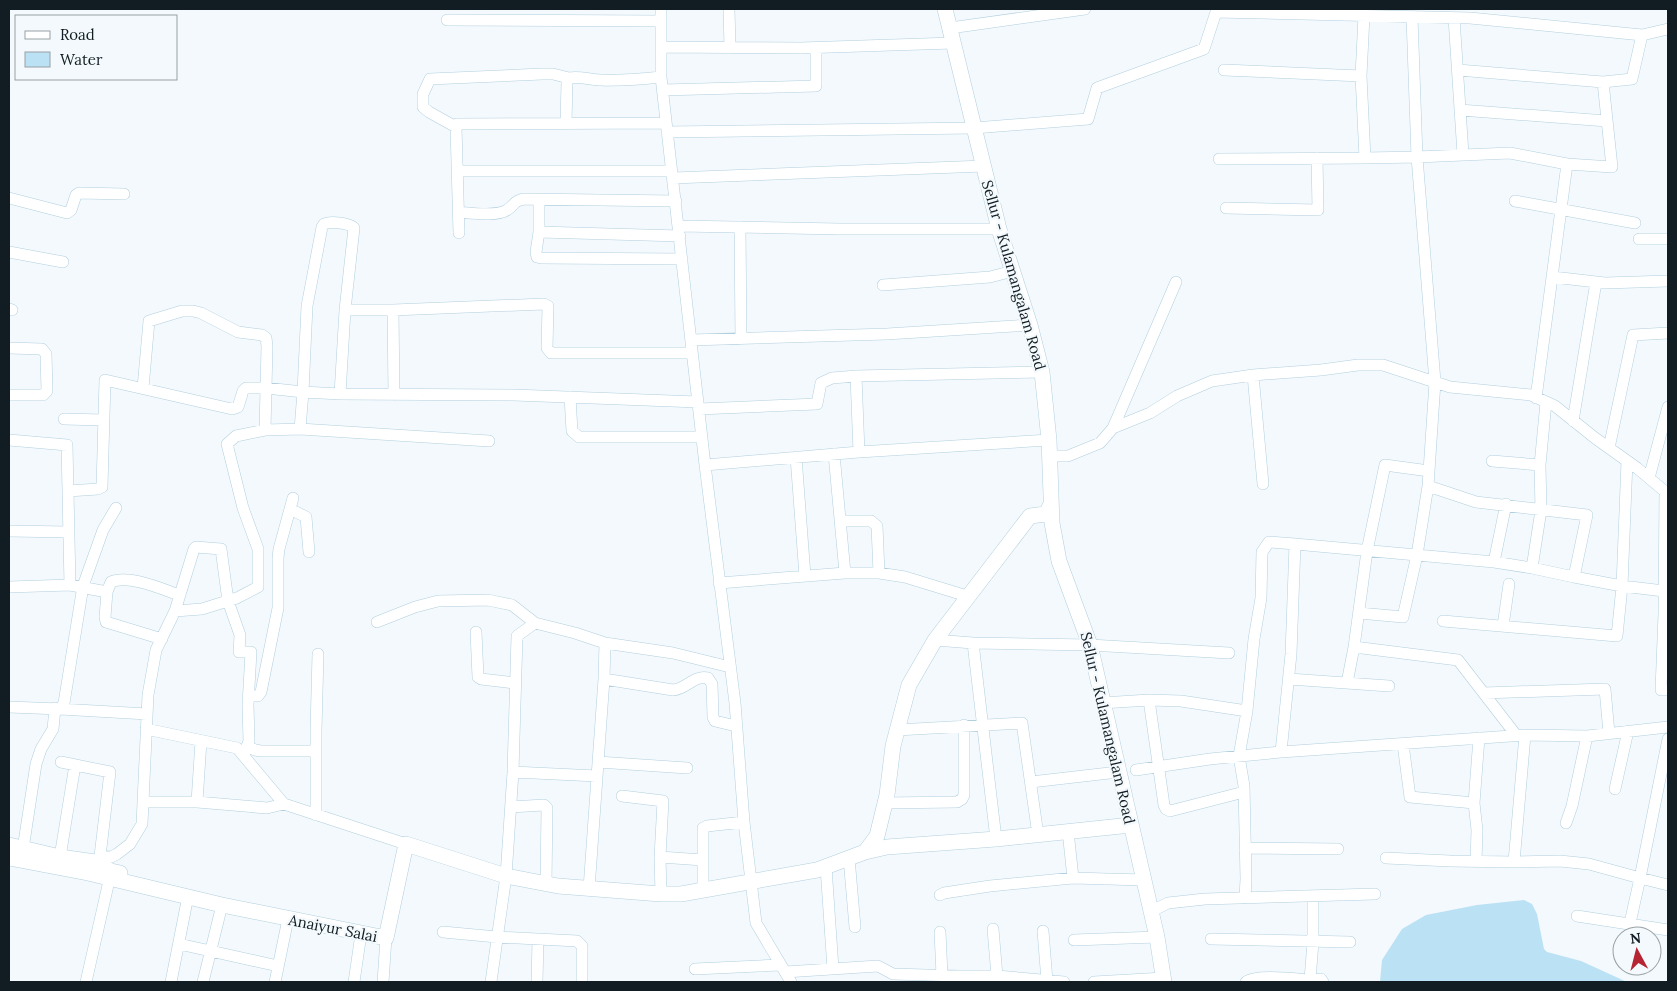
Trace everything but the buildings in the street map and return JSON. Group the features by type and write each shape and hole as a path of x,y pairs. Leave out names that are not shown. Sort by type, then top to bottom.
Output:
{"main road":[{"name":"Sellur - Kulamangalam Road","path":"945,9 999,229 1030,325 1042,372 1049,440 1051,504 1059,560 1090,644 1107,703 1118,772 1157,937 1164,980"},
{"path":"865,852 877,836 885,803 893,746 909,685 935,640 1030,516 1046,514 1051,504"},
{"path":"387,933 406,844 506,876 546,884 589,889 682,894 817,870 865,852 887,847 996,839 1131,824"},
{"name":"Anaiyur Salai","path":"16,847 60,857 98,859 110,875 222,905 361,934 387,933"},
{"name":"Anaiyur Salai","path":"9,858 88,873 110,875 296,912 387,933"}],"street":[{"path":"729,9 730,48"},
{"path":"661,47 816,48 951,36 1085,9"},
{"path":"459,233 456,127 457,124 461,123 566,122 667,127 974,128 1088,119 1097,88 1204,49 1216,12 1358,13 1454,18 1642,35 1668,29"},
{"path":"1358,13 1365,158"},
{"path":"447,20 661,15 661,77 730,667 744,822 756,923 785,973"},
{"path":"1359,613 1403,617 1417,555 1428,486 1435,382 1417,157 1412,17"},
{"path":"1454,18 1463,154"},
{"path":"1458,70 1603,82 1632,79 1642,35"},
{"path":"663,90 816,86 816,48"},
{"path":"1224,70 1361,76"},
{"path":"456,127 423,106 423,94 430,79 542,74 598,80 661,77"},
{"path":"566,122 567,82 570,78"},
{"path":"1219,159 1417,157 1510,153 1568,164 1612,167 1603,82"},
{"path":"1460,110 1607,121"},
{"path":"1226,208 1318,210 1317,158"},
{"path":"1532,568 1541,510 1541,400 1553,277 1568,164"},
{"path":"457,171 672,174 984,166"},
{"path":"9,198 67,213 72,210 76,195 79,193 124,194"},
{"path":"458,212 500,213 507,210 518,200 676,201"},
{"path":"539,200 537,257 682,259"},
{"path":"1515,202 1635,223"},
{"path":"300,429 307,306 322,227 328,222 351,225 354,228 345,310 340,394"},
{"path":"740,227 741,338"},
{"path":"539,232 679,231 740,227 999,229"},
{"path":"1639,239 1668,239"},
{"path":"9,252 63,262"},
{"path":"883,285 990,277 1013,271"},
{"path":"1553,277 1596,282 1668,281"},
{"path":"1049,456 1068,456 1100,443 1113,428 1176,282"},
{"path":"1573,420 1596,282"},
{"path":"345,310 544,304 548,306 547,348 552,353 692,353"},
{"path":"393,310 394,395"},
{"path":"143,388 149,321 182,311 201,313 238,332 262,335 266,338 265,430"},
{"path":"691,340 887,334 1030,325"},
{"path":"1609,448 1633,334 1668,333"},
{"path":"9,348 42,349 45,351 47,391 43,394 9,395"},
{"path":"1113,428 1150,413 1177,396 1212,381 1358,365 1383,365 1450,387 1530,395 1555,406 1666,492 1664,590 1666,646 1661,690 1668,690"},
{"path":"68,491 98,489 102,487 105,380 232,409 238,407 244,389 266,388 340,394 570,397 698,406 817,404 821,383 832,378 1042,372"},
{"path":"1253,375 1263,484"},
{"path":"856,376 859,452"},
{"path":"570,397 572,432 579,437 702,437"},
{"path":"1649,478 1668,407"},
{"path":"64,419 103,420"},
{"path":"175,611 202,609 228,601 258,587 258,549 243,508 227,444 236,436 265,430 300,429 489,441"},
{"path":"9,440 67,445 70,585"},
{"path":"705,465 859,452 1049,440"},
{"path":"834,454 845,573"},
{"path":"796,457 805,576"},
{"path":"1492,461 1540,465"},
{"path":"1442,621 1617,636 1622,586 1627,462"},
{"path":"1347,683 1359,613 1366,551 1385,465 1429,471"},
{"path":"1428,486 1476,502 1506,504 1587,516 1574,578"},
{"path":"248,696 258,696 261,692 278,608 279,549 292,504 306,516 309,552"},
{"path":"1494,562 1506,504"},
{"path":"16,847 41,749 53,728 58,708 64,703 83,586 103,530 116,508"},
{"path":"840,521 871,521 877,526 879,573"},
{"path":"9,530 69,532"},
{"path":"1245,898 1244,792 1240,756 1247,711 1254,639 1261,598 1262,552 1269,542 1494,562 1622,586 1664,590"},
{"path":"1281,752 1289,679 1295,544"},
{"path":"61,762 110,772 98,859 111,857 130,844 142,824 148,695 156,650 175,611 194,548 218,548 223,552 228,601 240,635 239,652 251,652 248,696 250,741 246,751"},
{"path":"720,582 845,573 879,573 905,577 968,596"},
{"path":"162,639 106,622 108,592 111,582 117,580 151,584 179,596"},
{"path":"1503,626 1509,584"},
{"path":"9,587 70,585 108,592"},
{"path":"377,622 415,607 438,601 488,600 512,605 535,624 575,633 605,643 673,653 730,667"},
{"path":"491,982 506,876 513,772 517,636 535,624"},
{"path":"476,632 478,677 515,683"},
{"path":"935,640 973,643 1090,644 1229,653"},
{"path":"589,889 605,643"},
{"path":"973,643 996,839"},
{"path":"1354,647 1458,660 1520,735 1514,862"},
{"path":"316,815 318,654"},
{"path":"604,679 673,690 683,687 697,678 708,678 712,684 713,718 715,721 736,726"},
{"path":"1289,679 1389,686"},
{"path":"1484,693 1605,690 1609,733"},
{"path":"1107,703 1149,700 1181,701 1247,711"},
{"path":"1149,700 1157,767 1166,809 1170,811 1244,792"},
{"path":"9,707 147,714"},
{"path":"897,730 1022,723 1038,835"},
{"path":"885,803 957,802 962,799 964,795 964,725"},
{"path":"1136,770 1210,758 1281,752 1520,735 1587,736 1668,727"},
{"path":"146,729 246,751 316,751"},
{"path":"1615,789 1628,732"},
{"path":"1566,823 1572,806 1587,736"},
{"path":"1476,862 1477,830 1474,802 1479,738"},
{"path":"1630,923 1668,739"},
{"path":"197,802 202,740"},
{"path":"1403,744 1410,797 1474,802"},
{"path":"246,751 284,804"},
{"path":"598,762 687,768"},
{"path":"60,857 76,765"},
{"path":"513,772 597,776"},
{"path":"1031,782 1118,772"},
{"path":"622,796 663,801 660,857 661,894"},
{"path":"144,802 197,802 267,808 284,804 406,844"},
{"path":"511,807 544,805 547,808 546,884"},
{"path":"703,890 703,828 744,822"},
{"path":"1068,831 1074,878"},
{"path":"1245,848 1338,849"},
{"path":"660,857 703,860"},
{"path":"849,858 855,927"},
{"path":"1386,858 1589,864 1668,885"},
{"path":"826,867 833,969"},
{"path":"86,982 110,875"},
{"path":"940,895 990,886 1074,878 1143,880"},
{"path":"1150,912 1168,903 1205,899 1375,894"},
{"path":"171,982 188,896"},
{"path":"1310,980 1313,942 1313,896"},
{"path":"204,982 222,905"},
{"path":"1577,916 1668,930"},
{"path":"275,982 288,919"},
{"path":"994,929 997,976"},
{"path":"1043,931 1047,981"},
{"path":"443,932 580,942 582,946 582,982"},
{"path":"935,978 940,932"},
{"path":"383,982 387,933"},
{"path":"354,982 361,934"},
{"path":"1074,940 1157,937"},
{"path":"1211,939 1350,942"},
{"path":"536,982 538,940"},
{"path":"179,944 278,966"},
{"path":"695,969 785,973 878,966 893,978 959,979 997,976 1064,982"},
{"path":"1246,982 1251,979 1265,978 1321,979 1323,982"},
{"path":"1094,982 1164,980"}],"water":[{"path":"1524,900 1532,904 1537,914 1544,949 1547,952 1581,961 1627,982 1380,982 1382,960 1402,929 1426,915 1477,905"}]}
